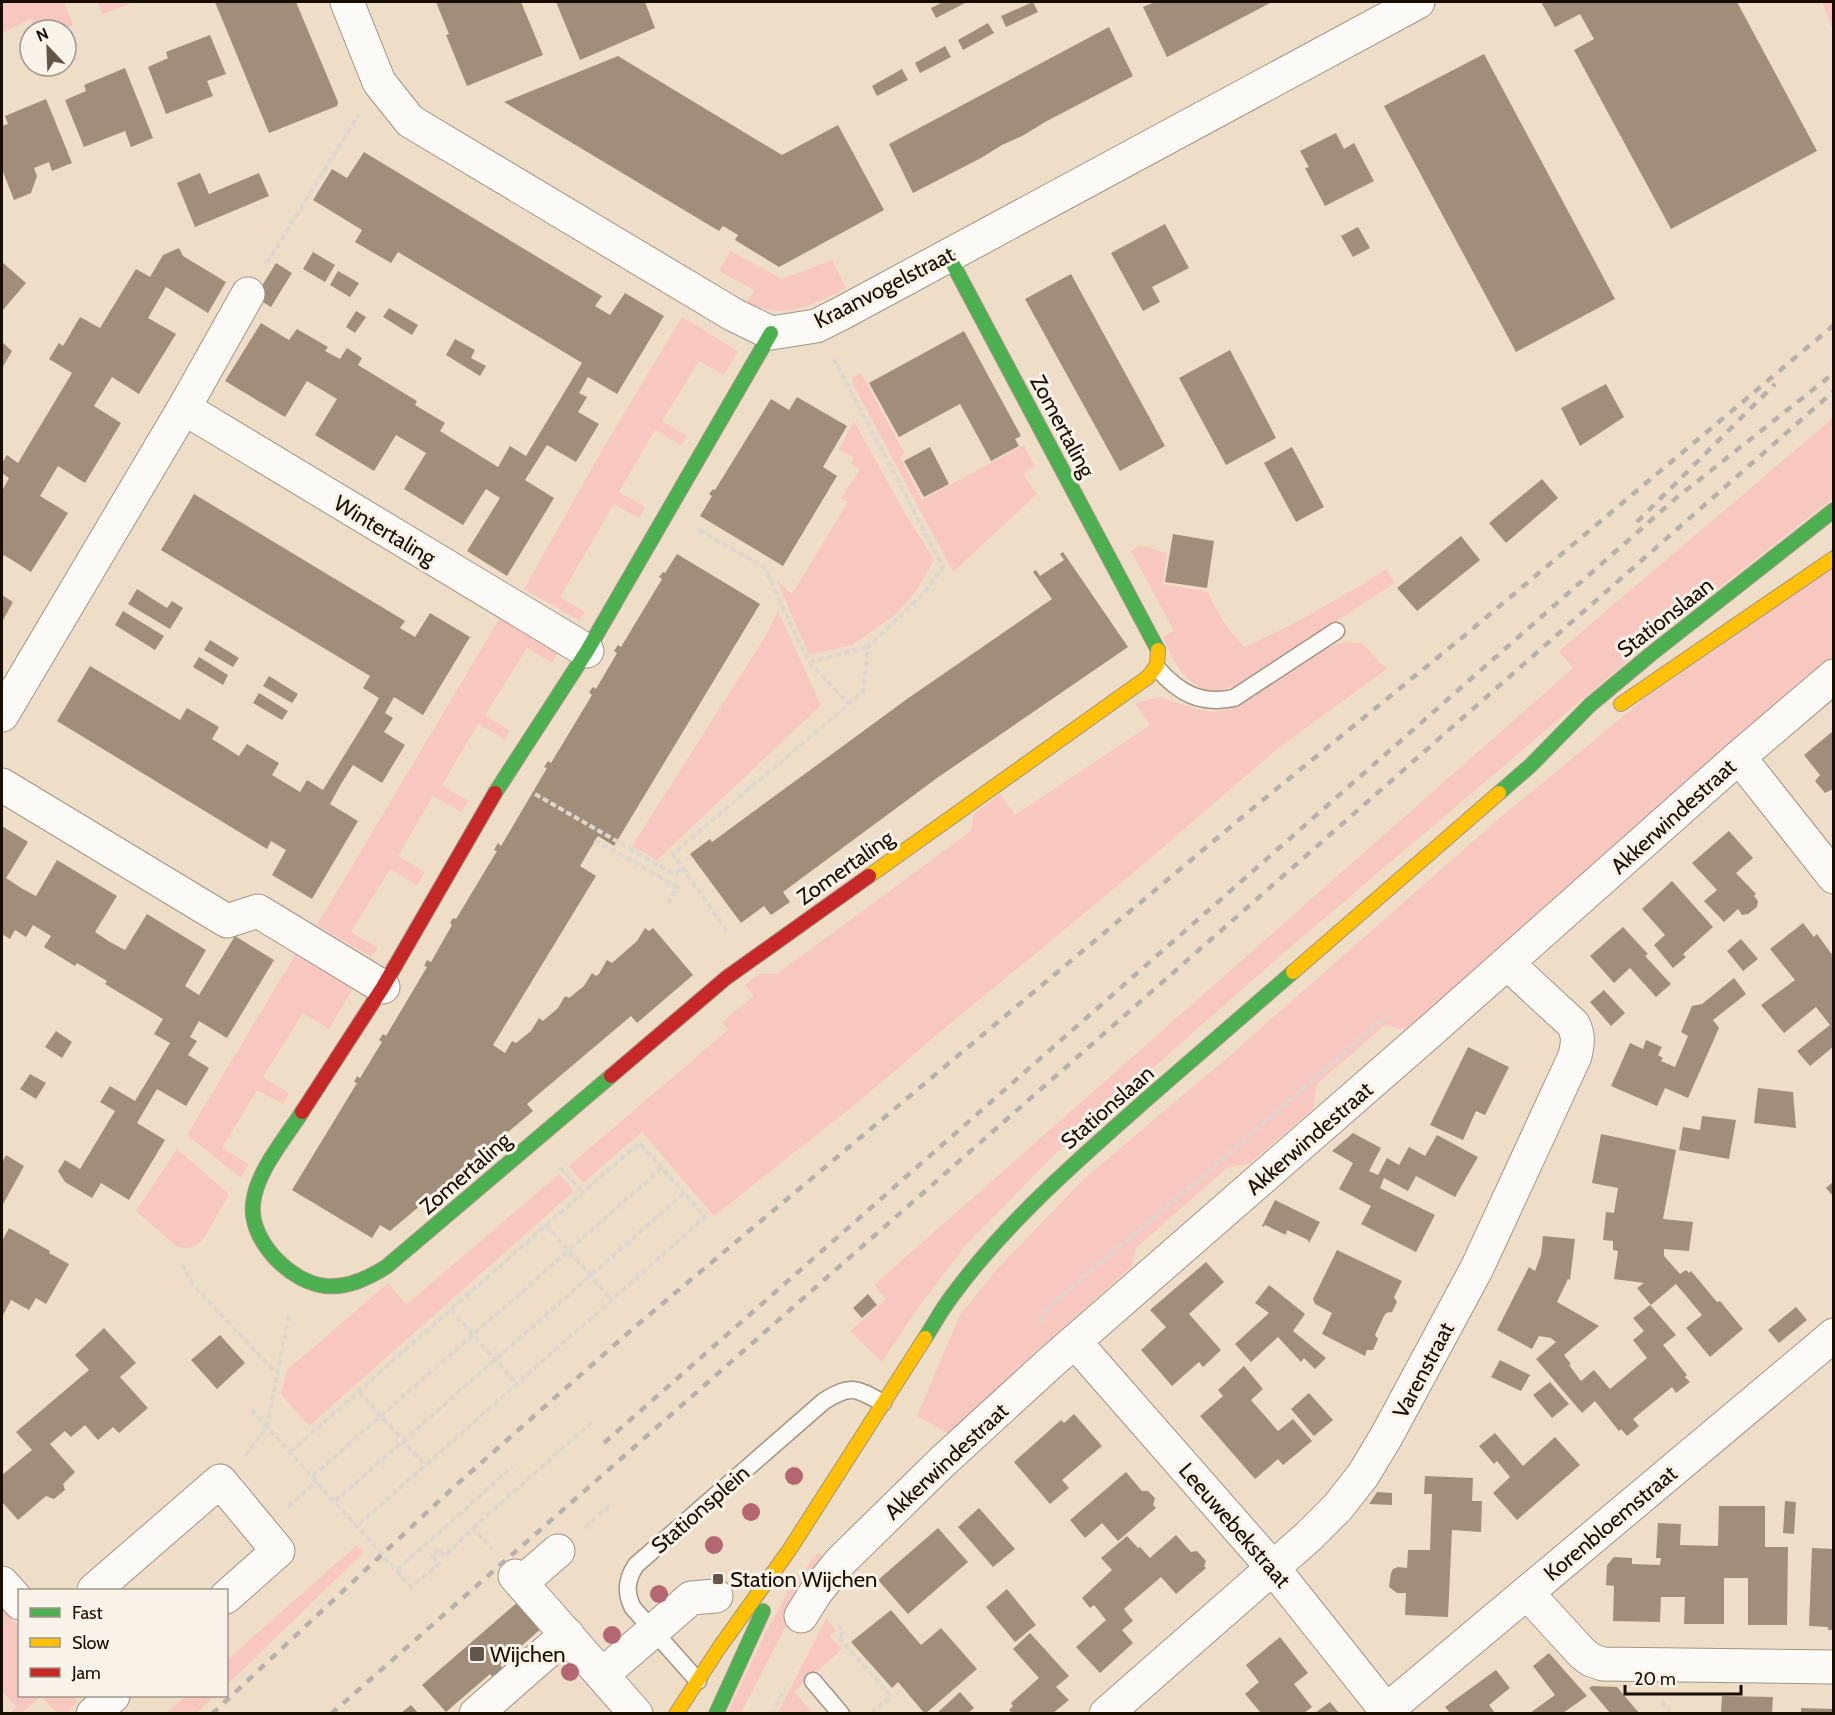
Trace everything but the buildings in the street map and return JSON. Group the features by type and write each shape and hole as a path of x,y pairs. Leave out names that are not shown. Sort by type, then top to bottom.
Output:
{"street":[{"path":"347,2 379,82 410,122 734,315 771,333"},
{"name":"Kraanvogelstraat","path":"771,333 816,326 842,313 1418,2"},
{"name":"Zomertaling","path":"771,333 587,651 497,789 383,987 260,1176 253,1198 253,1216 258,1234 279,1264 297,1278 326,1287 359,1282 375,1275 726,978 1148,677 1157,668 1158,650 948,255"},
{"path":"2,715 184,408 248,294"},
{"name":"Wintertaling","path":"184,408 587,651"},
{"name":"Stationslaan","path":"676,1713 790,1549 951,1297 978,1261 1038,1197 1530,766 1590,705 1833,510"},
{"name":"Stationslaan","path":"1613,709 1833,558"},
{"name":"Akkerwindestraat","path":"807,1606 840,1562 941,1463 1075,1342 1833,676"},
{"name":"Stationslaan","path":"1530,766 1585,728"},
{"path":"1739,757 1833,877"},
{"path":"2,785 227,921 258,911 383,987"},
{"name":"Varenstraat","path":"1106,1713 1273,1568 1338,1507 1363,1475 1386,1437 1477,1268 1575,1056 1578,1042 1577,1032 1572,1024 1506,963"},
{"name":"Korenbloemstraat","path":"1388,1712 1833,1335"},
{"name":"Leeuwebekstraat","path":"1075,1342 1273,1568 1388,1712"},
{"path":"95,1589 220,1481 278,1551 228,1595"},
{"name":"Stationslaan","path":"716,1713 790,1549"},
{"path":"558,1551 518,1579 636,1713"},
{"path":"1527,1593 1583,1654 1603,1664 1833,1667"},
{"path":"602,1675 692,1598 716,1596"},
{"path":"477,1713 567,1634"},
{"path":"93,1713 111,1697"}],"lane":[{"path":"1157,668 1185,693 1202,699 1227,700 1252,687 1336,631"},
{"name":"Stationsplein","path":"698,1681 633,1608 628,1599 628,1581 636,1565 824,1401 843,1390 851,1389 866,1393 883,1403"},
{"path":"813,1681 841,1713"}],"path":[{"path":"248,294 379,82"},
{"path":"808,662 868,647 924,593 943,567 816,326"},
{"path":"667,512 764,567 808,662 849,704"},
{"path":"748,962 673,854 863,692 868,647"},
{"path":"527,789 674,874 682,868"},
{"path":"595,840 677,887 668,904"},
{"path":"290,1452 639,1143 662,1168 705,1217 357,1526"},
{"path":"313,1476 662,1168"},
{"path":"335,1501 684,1193"},
{"path":"546,1225 612,1300"},
{"path":"182,1263 193,1285 276,1373"},
{"path":"267,1427 276,1373 297,1278"},
{"path":"451,1310 517,1384"},
{"path":"359,1392 425,1465"},
{"path":"252,1410 411,1587 439,1564 432,1556 439,1549 445,1556 473,1528 592,1422"},
{"path":"397,1570 513,1466"},
{"path":"284,1510 317,1481"},
{"path":"473,1528 518,1579"},
{"path":"807,1606 844,1632 838,1637 891,1696 871,1713"}],"shaded area":[{"path":"2,2 64,2 70,18 18,18 18,25 2,33"},
{"path":"97,2 135,2 103,14"},
{"path":"1822,2 1833,2 1833,30"},
{"path":"730,251 782,279 832,260 846,288 798,309 761,308 747,303 754,290 719,271"},
{"path":"682,317 738,351 724,375 699,361 662,421 687,436 681,445 655,430 619,492 645,507 639,518 614,504 560,597 585,612 579,620 524,589 601,452"},
{"path":"861,373 905,454 900,458 922,500 1024,445 1035,467 1023,474 1037,494 953,572 853,384 853,377"},
{"path":"1833,418 1833,498 1639,651 1273,962 1053,1156 966,1245 920,1305 882,1362 850,1331 886,1299 874,1285 1573,668 1559,651"},
{"path":"854,421 903,510 934,560 916,591 896,614 852,645 809,655 777,581 792,594 848,502 841,498 860,470 851,464 854,458 839,450"},
{"path":"1139,546 1167,554 1163,584 1208,592 1223,621 1244,647 1289,626 1386,569 1395,583 1239,684 1211,691 1194,684 1187,678 1170,654 1163,637 1174,631 1131,551"},
{"path":"1833,568 1833,656 1409,1031 1385,1025 1317,1084 1313,1109 1250,1163 1227,1168 1137,1247 1131,1267 1031,1354 1032,1360 949,1434 917,1416 960,1315 997,1269 1086,1177 1227,1058 1496,821 1644,699"},
{"path":"778,611 821,705 657,860 632,846 765,637"},
{"path":"501,616 560,649 552,663 527,648 485,715 510,731 505,739 478,724 442,785 468,801 461,812 433,796 398,856 425,872 417,885 390,869 351,932 378,948 371,957 317,925"},
{"path":"1343,642 1362,643 1382,665 1388,668 1277,749 1133,873 858,1102 714,1216 642,1132 583,1183 569,1166 728,1030 722,1022 754,996 745,985 759,974 777,974 971,831 974,814 1000,794 1015,815 1150,725 1135,703 1159,697 1200,710 1213,712 1230,709 1255,696 1329,647"},
{"path":"300,947 350,982 352,990 329,1029 303,1013 263,1077 289,1093 283,1104 257,1090 222,1148 248,1164 241,1178 187,1135"},
{"path":"177,1149 229,1194 202,1240 188,1248 176,1246 136,1211"},
{"path":"559,1174 574,1191 309,1426 281,1394 287,1370 388,1283 406,1305"},
{"path":"357,1545 364,1552 228,1684 228,1659"},
{"path":"819,1552 824,1560 797,1604 741,1713 727,1714 791,1586"},
{"path":"2,1607 18,1626 18,1697 40,1697 22,1713 10,1713 17,1707 2,1691"},
{"path":"826,1619 836,1630 830,1637 842,1649 794,1692 813,1713 777,1714"},
{"path":"42,1697 76,1697 76,1703 67,1713 57,1713"},
{"path":"185,1697 214,1697 196,1713 166,1713"}],"railway":[{"path":"212,1714 455,1486 637,1325 1253,808 1464,636 1834,325"},
{"path":"604,1443 1675,499 1834,373"},
{"path":"1637,522 1775,384"},
{"path":"331,1714 1834,391"}],"traffic: fast":[{"path":"948,255 1158,650"},
{"path":"495,793 587,651 771,333"},
{"path":"1499,793 1530,766 1590,705 1834,510"},
{"path":"925,1338 948,1301 973,1268 1020,1216 1122,1121 1293,972"},
{"path":"302,1112 265,1168 255,1192 254,1218 265,1245 286,1268 313,1283 334,1286 350,1284 386,1267 611,1076"},
{"path":"716,1714 763,1611"}],"traffic: slow":[{"path":"1621,704 1834,558"},
{"path":"869,876 1148,677 1157,665 1158,650"},
{"path":"1293,972 1499,793"},
{"path":"676,1714 719,1648 790,1549 925,1338"}],"traffic: jam":[{"path":"302,1112 383,987 495,793"},
{"path":"611,1076 726,978 869,876"}],"place":[{"name":"Station Wijchen","path":"718,1579"},
{"name":"Wijchen","path":"477,1654"}]}
